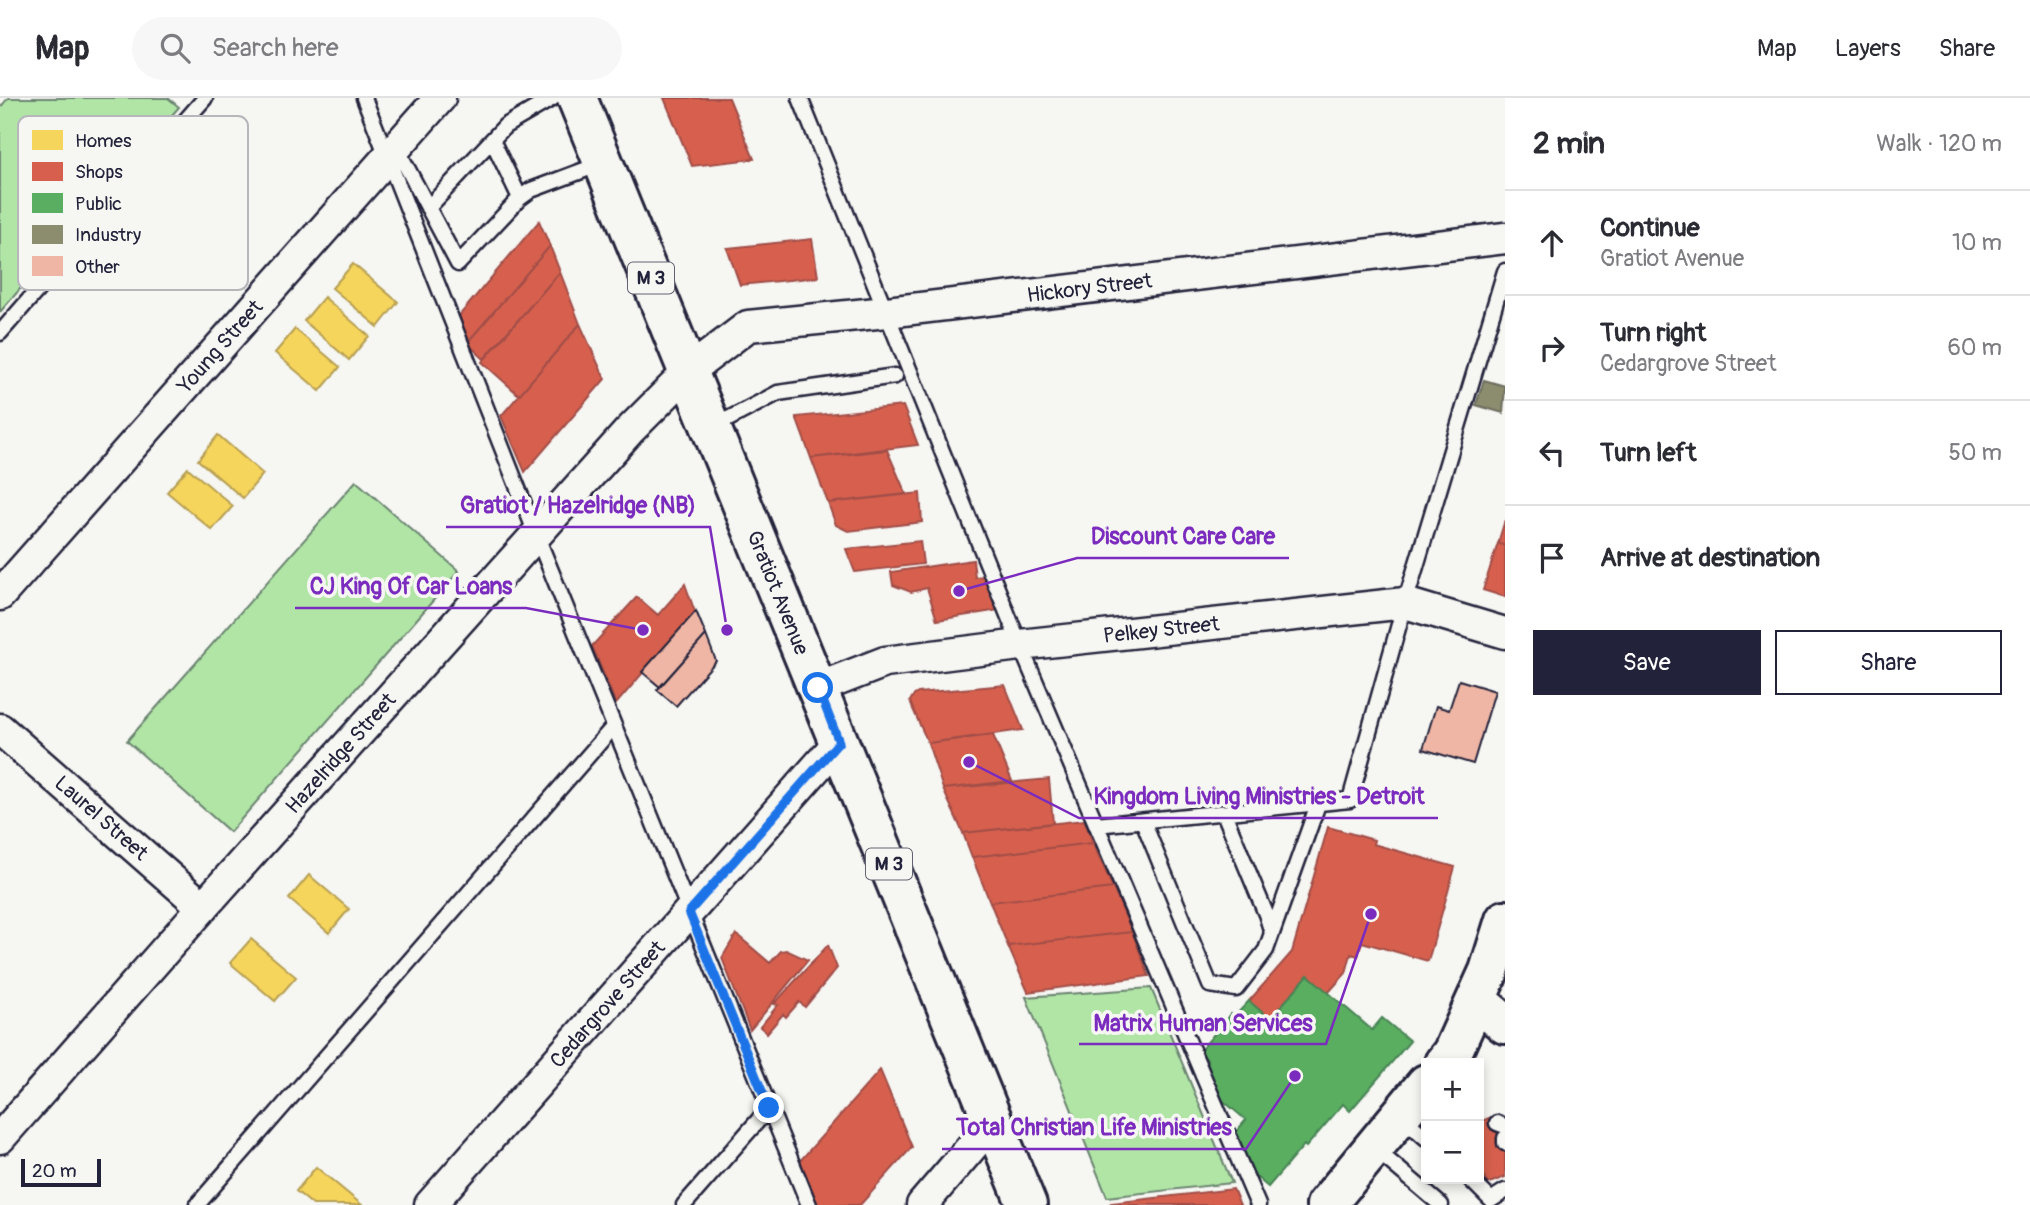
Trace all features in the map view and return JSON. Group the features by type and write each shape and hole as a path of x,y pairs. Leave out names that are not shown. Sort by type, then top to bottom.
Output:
{"main road":[{"name":"Gratiot Avenue","path":"577,98 1027,1205"},
{"path":"1448,1058 1489,971 1505,919"},
{"path":"1476,1000 1505,1024"},
{"path":"1326,1205 1374,1148 1413,1127 1421,1101"}],"street":[{"name":"Young Street","path":"0,595 440,98"},
{"name":"Hickory Street","path":"689,372 748,326 887,312 1505,238"},
{"name":"Hazelridge Street","path":"0,1138 536,534 629,431 689,372"},
{"name":"Pelkey Street","path":"818,688 885,662 1405,603 1505,633"},
{"name":"Laurel Street","path":"0,729 203,907"},
{"name":"Cedargrove Street","path":"430,1205 839,742"},
{"path":"922,1205 993,1122"}],"lane":[{"path":"189,116 205,98"},
{"path":"364,98 458,264 520,198 531,190 604,163"},
{"path":"428,208 505,126 553,98"},
{"path":"800,98 1020,645 1258,1205"},
{"path":"492,139 520,198"},
{"path":"392,151 536,534 809,1205"},
{"path":"1096,825 1350,800 1405,603 1505,271"},
{"path":"0,333 38,290"},
{"path":"712,428 778,393 895,376"},
{"path":"197,1205 614,726"},
{"path":"1143,821 1210,985 1236,989 1266,950 1318,804"},
{"path":"1224,813 1272,933"},
{"path":"684,1205 769,1108"},
{"path":"1374,1148 1441,1205"},
{"path":"1475,1184 1491,1200 1505,1191"}],"green space":[{"path":"8,98 168,98 179,107 171,116 18,116 19,290 0,312 0,108"},
{"path":"356,481 459,571 230,832 127,741"},
{"path":"1151,988 1232,1183 1107,1197 1026,997"}],"building: Homes":[{"path":"353,264 398,302 378,327 332,288"},
{"path":"324,297 369,336 349,360 304,321"},
{"path":"295,329 340,367 320,391 275,353"},
{"path":"218,435 263,474 243,498 198,460"},
{"path":"188,468 233,506 212,530 167,492"},
{"path":"309,875 349,909 329,933 289,899"},
{"path":"251,939 296,977 275,1001 230,963"},
{"path":"316,1167 362,1205 313,1205 296,1191"}],"building: Shops":[{"path":"664,98 729,98 754,159 692,166"},
{"path":"539,221 550,246 467,343 458,317"},
{"path":"812,239 818,277 740,285 727,248"},
{"path":"550,246 560,272 484,359 467,343"},
{"path":"560,272 580,324 519,395 482,362"},
{"path":"580,324 605,379 525,472 501,416"},
{"path":"903,406 918,445 811,458 796,417"},
{"path":"887,450 906,494 828,503 811,458"},
{"path":"920,493 922,522 848,531 836,525 828,503"},
{"path":"1505,520 1505,546 1498,543"},
{"path":"920,541 923,564 855,572 846,549"},
{"path":"1498,543 1505,546 1505,597 1483,590"},
{"path":"973,560 975,577 984,576 999,610 937,620 927,588 911,592 893,585 891,572"},
{"path":"685,584 695,612 616,704 592,646 637,597 658,615"},
{"path":"1005,685 1023,730 928,743 910,701 913,696 918,693"},
{"path":"993,735 1012,781 943,789 928,743"},
{"path":"1049,779 1053,823 963,833 943,789"},
{"path":"1084,820 1093,843 972,857 963,833"},
{"path":"1328,827 1374,840 1373,844 1455,867 1428,961 1362,942 1358,956 1351,954 1346,973 1328,993 1308,975 1270,1019 1249,1001 1292,952"},
{"path":"1093,843 1113,888 990,902 972,857"},
{"path":"1113,888 1132,932 1008,946 990,902"},
{"path":"1132,932 1149,976 1028,992 1008,946"},
{"path":"736,934 770,963 781,951 786,950 808,960 750,1030 722,958"},
{"path":"828,945 837,968 805,1007 799,1002 786,1017 783,1014 767,1033 760,1027 778,1005 774,1004"},
{"path":"880,1070 912,1147 860,1205 817,1205 799,1162"},
{"path":"1494,1116 1505,1145 1505,1177 1487,1184 1484,1176 1484,1120"},
{"path":"1233,1189 1240,1205 1111,1203"}],"building: Public":[{"path":"1308,975 1372,1030 1382,1018 1410,1041 1350,1111 1343,1104 1268,1187 1249,1171 1234,1134 1246,1120 1214,1093 1207,1059 1199,1052 1231,1014 1234,1017 1249,1001 1270,1019"}],"building: Industry":[{"path":"1484,380 1505,386 1503,413 1476,405"}],"building: Other":[{"path":"696,611 706,635 660,687 642,672"},
{"path":"706,635 716,661 676,706 657,690"},
{"path":"1459,680 1495,691 1473,764 1423,749 1436,706 1449,710"}],"place":[{"name":"Discount Care Care","path":"959,591"},
{"name":"CJ King Of Car Loans","path":"643,630"},
{"name":"Gratiot / Hazelridge (NB)","path":"727,630"},
{"name":"Kingdom Living Ministries - Detroit","path":"969,762"},
{"name":"Matrix Human Services","path":"1371,914"},
{"name":"Total Christian Life Ministries","path":"1295,1076"}],"route":[{"path":"769,1108 689,912 839,742 818,688"}]}
